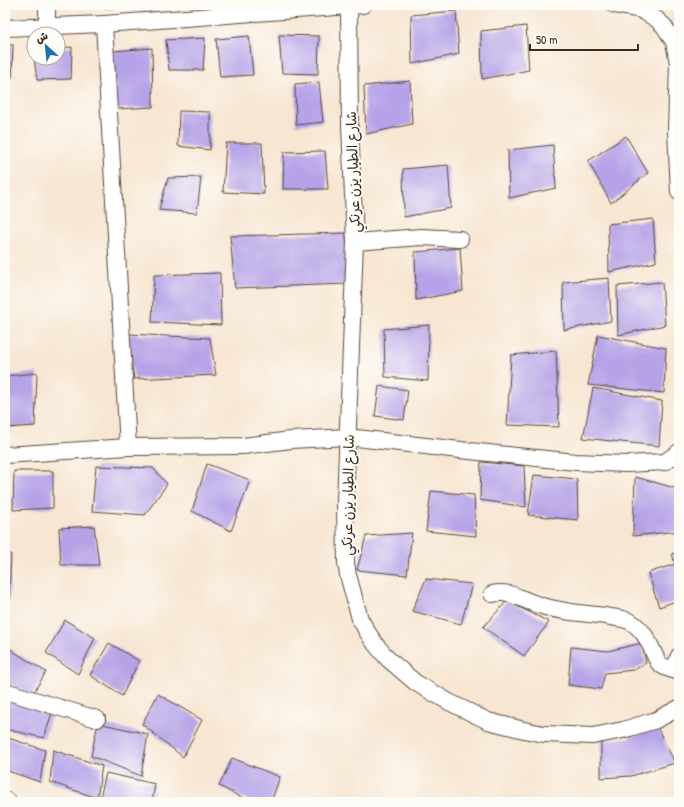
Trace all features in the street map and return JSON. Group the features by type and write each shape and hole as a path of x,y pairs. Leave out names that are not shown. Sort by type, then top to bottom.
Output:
{"street":[{"path":"47,5 48,26 104,24 356,5"},
{"name":"شارع الطيار يزن عرنكي","path":"356,5 350,126 355,242 346,504 346,563 360,619 376,645 388,659 416,683 449,702 488,721 544,734 593,736 623,730 656,720 679,708"},
{"path":"614,5 641,10 655,18 664,26 674,42 678,63 679,192"},
{"path":"104,24 128,447"},
{"path":"5,28 26,27"},
{"path":"355,242 421,237 460,239"},
{"path":"5,455 128,447 243,446 291,440 348,437 576,462 618,464 665,462 679,452"},
{"path":"492,594 500,592 513,594 536,604 559,610 626,620 637,626 646,636 661,666 664,668 677,666"},
{"path":"5,692 97,719"},
{"path":"5,800 9,802"}],"building":[{"path":"104,5 138,5 138,8 104,8"},
{"path":"456,11 459,54 412,64 411,15"},
{"path":"526,26 529,70 482,79 481,31"},
{"path":"279,35 319,36 318,74 282,73"},
{"path":"249,36 253,75 220,77 216,39"},
{"path":"205,38 203,70 169,70 166,40"},
{"path":"5,45 13,45 12,77 5,77"},
{"path":"66,47 72,47 71,79 37,80 35,66 66,66"},
{"path":"152,48 153,107 116,109 113,51"},
{"path":"410,81 412,124 366,134 364,86"},
{"path":"319,82 323,122 296,125 295,84"},
{"path":"179,111 210,112 210,150 178,146"},
{"path":"626,136 648,173 611,203 588,161"},
{"path":"226,143 262,143 264,194 223,192"},
{"path":"553,145 556,188 509,198 508,150"},
{"path":"325,151 328,189 283,189 284,152"},
{"path":"448,165 451,208 404,217 403,169"},
{"path":"201,177 197,213 159,210 168,178"},
{"path":"653,219 656,262 609,272 608,224"},
{"path":"346,233 348,284 235,288 230,236"},
{"path":"460,248 463,291 416,300 415,252"},
{"path":"220,273 221,325 152,322 154,275"},
{"path":"609,278 611,321 564,330 563,282"},
{"path":"662,282 665,325 618,335 617,286"},
{"path":"429,325 428,381 385,377 384,329"},
{"path":"127,334 210,338 216,375 134,379"},
{"path":"598,335 666,348 664,393 588,385"},
{"path":"556,351 559,427 507,425 511,355"},
{"path":"37,373 35,426 5,428 5,376"},
{"path":"379,386 408,390 404,420 375,416"},
{"path":"593,388 662,401 659,446 583,438"},
{"path":"481,462 524,466 526,507 480,500"},
{"path":"207,464 250,480 231,531 192,511"},
{"path":"96,466 153,468 167,484 145,515 92,511"},
{"path":"14,471 53,471 53,508 13,510"},
{"path":"534,475 577,479 578,520 528,515"},
{"path":"635,477 679,489 679,531 633,536"},
{"path":"431,491 474,495 476,536 426,531"},
{"path":"6,517 8,534 5,534"},
{"path":"94,526 99,565 61,565 59,528"},
{"path":"412,533 407,575 357,570 366,536"},
{"path":"679,550 679,600 659,607 648,573 675,564 672,554"},
{"path":"5,553 11,554 9,600 5,599"},
{"path":"426,579 472,584 461,624 412,611"},
{"path":"507,601 549,622 524,656 483,627"},
{"path":"65,620 95,638 78,674 46,653"},
{"path":"109,643 139,661 122,696 90,675"},
{"path":"642,643 646,663 634,670 605,673 601,689 568,685 571,647 608,651"},
{"path":"5,646 46,672 32,695 5,681"},
{"path":"158,694 202,720 183,757 142,724"},
{"path":"5,697 52,713 44,738 5,729"},
{"path":"98,723 148,734 141,776 91,756"},
{"path":"656,725 675,763 631,776 601,778 601,740 628,738"},
{"path":"5,737 45,750 40,782 5,770"},
{"path":"53,750 102,766 97,798 50,782"},
{"path":"232,758 280,777 271,802 251,802 219,786"},
{"path":"106,773 155,784 152,802 99,802"}]}
